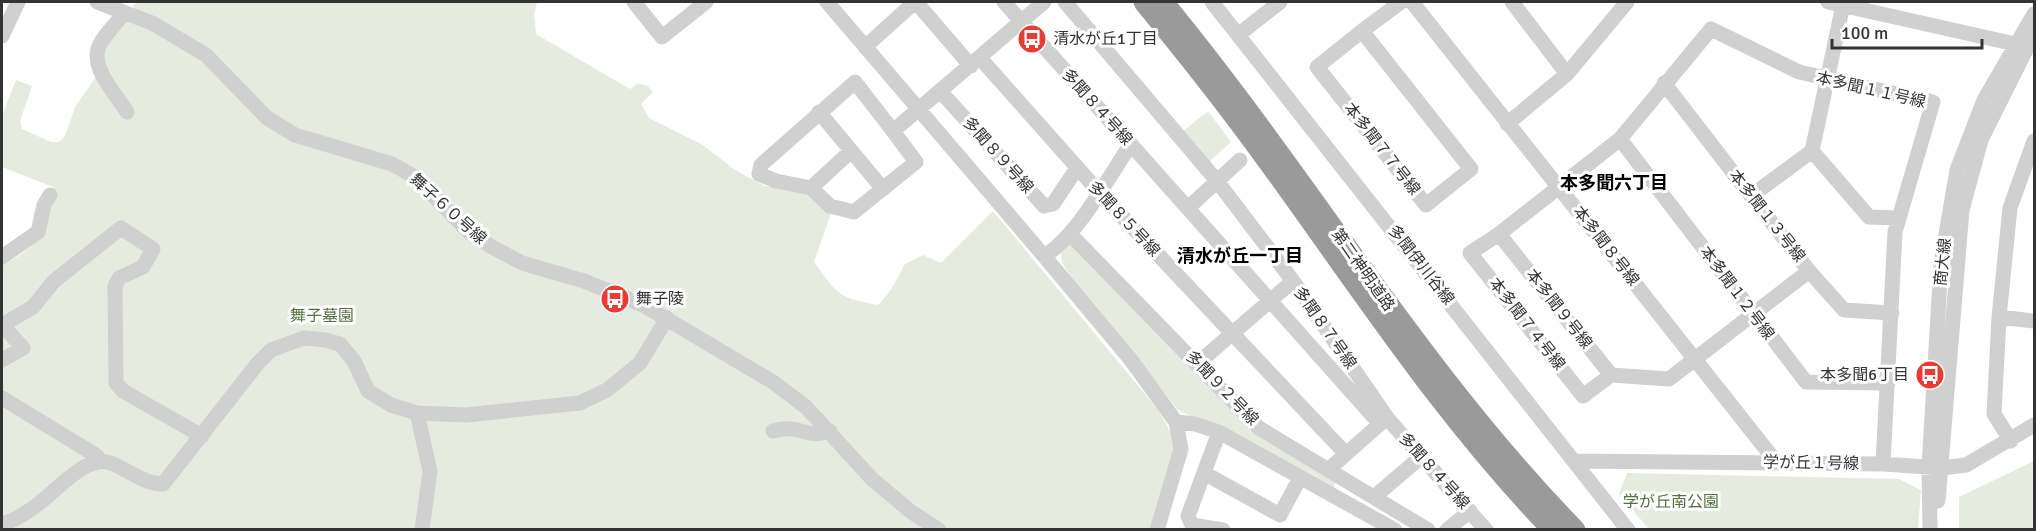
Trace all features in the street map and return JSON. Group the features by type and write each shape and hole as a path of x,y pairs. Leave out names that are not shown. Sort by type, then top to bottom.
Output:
{"highway":[{"name":"第二神明道路","path":"1144,2 1268,161 1403,352 1477,444 1553,530"},
{"name":"第二神明道路","path":"1163,2 1245,104 1416,344 1488,434 1575,530"}],"street":[{"path":"2,36 5,19 18,2"},
{"name":"舞子６０号線","path":"97,2 179,37 206,55 267,118 295,135 392,164 415,177 469,232 492,247 522,262 584,281 667,318 773,382 806,407 872,479 910,511 939,530"},
{"path":"634,2 662,37 706,2"},
{"path":"827,2 1131,360 1176,422 1181,449 1157,530"},
{"path":"866,47 915,2"},
{"name":"多聞８５号線","path":"915,2 976,62 1346,454"},
{"name":"多聞８４号線","path":"1004,2 1269,299 1421,457 1486,530"},
{"path":"893,131 1044,2"},
{"name":"多聞８７号線","path":"1065,2 1217,181 1293,281 1384,421"},
{"name":"多聞伊川谷線","path":"1212,2 1576,461 1628,530"},
{"path":"1238,35 1280,2"},
{"name":"本多聞７７号線","path":"1362,31 1472,169 1426,205 1317,67 1362,31 1401,2"},
{"name":"本多聞８号線","path":"1412,2 1777,463"},
{"path":"1512,2 1567,74"},
{"path":"1507,124 1567,74 1627,2"},
{"path":"1751,196 1812,151 1828,81 1836,3 2028,44"},
{"path":"124,13 100,44 98,54 101,74 127,112"},
{"name":"商大線","path":"1934,530 1941,264 1957,170 1984,100 2028,44 2034,14"},
{"name":"本多聞１１号線","path":"1559,186 1620,139 1711,29 1799,72 1828,81 1933,102 1895,232 1884,464"},
{"path":"855,82 916,162 854,212 830,206 811,188 776,181 759,174 761,165 819,112 855,82"},
{"name":"本多聞１３号線","path":"1664,83 1809,271 1844,310 1892,313"},
{"name":"多聞８９号線","path":"941,92 1044,206 1053,204 1077,168"},
{"path":"819,112 883,189"},
{"name":"本多聞１２号線","path":"1620,139 1806,382 1888,383"},
{"path":"1044,256 1054,250 1070,234 1131,144"},
{"path":"2011,441 1994,414 1999,317 2010,208 2033,149"},
{"path":"811,188 852,151"},
{"path":"1812,151 1869,217 1898,218"},
{"path":"1188,208 1240,160"},
{"path":"1499,234 1559,186"},
{"path":"2,257 38,232 44,205 50,195"},
{"path":"2,360 23,348 6,329 7,322 33,307 54,281 121,228 153,249 143,267 119,278 115,286 116,383 123,391 202,436"},
{"name":"多聞９２号線","path":"1070,234 1259,428 1428,530"},
{"name":"本多聞９号線","path":"1499,234 1611,375"},
{"name":"本多聞７４号線","path":"1499,234 1470,253 1583,396 1611,375"},
{"path":"1611,375 1669,379 1809,271"},
{"path":"1198,363 1232,335 1269,299 1293,281"},
{"path":"1999,317 2034,321"},
{"path":"2,524 20,518 85,467 100,461 113,464 149,484 162,484 258,363 271,350 304,339 325,340 339,344 354,361 368,391 390,405 417,413 466,415 580,403 607,390 640,363 667,318"},
{"path":"2,398 97,456 100,461"},
{"path":"795,427 806,407"},
{"path":"417,413 430,471 422,530"},
{"path":"1329,469 1384,421"},
{"path":"1176,422 1195,424 1219,432 1395,530"},
{"name":"学が丘１号線","path":"1576,461 1884,464 1935,468 1966,465 2011,441 2034,425"},
{"path":"773,431 795,427 804,433 820,435 830,431"},
{"path":"1219,432 1188,516 1192,525 1223,530"},
{"path":"1374,497 1421,457"},
{"name":"商大線","path":"1929,530 1935,468"},
{"path":"1204,473 1280,514 1300,478"},
{"path":"1447,530 1470,511"}],"green space":[{"name":"舞子墓園","path":"138,2 537,2 534,15 536,34 630,89 638,83 648,86 653,92 641,104 649,118 703,145 735,170 765,186 809,192 831,213 814,262 834,288 854,300 878,305 891,290 905,264 923,255 941,263 993,211 1159,411 1171,433 1174,447 1151,529 2,530 2,265 25,252 46,226 50,215 53,187 2,167 2,115 16,80 32,86 20,121 22,129 51,142 59,142 65,136 75,107 97,75 101,48 126,17 145,17 132,6"},
{"path":"1208,111 1231,142 1207,164 1181,133"},
{"path":"1071,240 1223,398 1337,480 1333,489 1178,410 1078,287 1062,263 1061,253"},
{"path":"2034,461 2034,529 1959,529 1959,497"},
{"name":"学が丘南公園","path":"1627,473 1899,479 1921,490 1918,529 1649,529 1619,494"}],"place":[{"name":"清水が丘1丁目","path":"1032,39"},
{"name":"舞子陵","path":"615,299"},
{"name":"本多聞6丁目","path":"1930,375"}],"district":[{"name":"本多聞六丁目","path":"1614,183"},
{"name":"清水が丘一丁目","path":"1240,256"}]}
